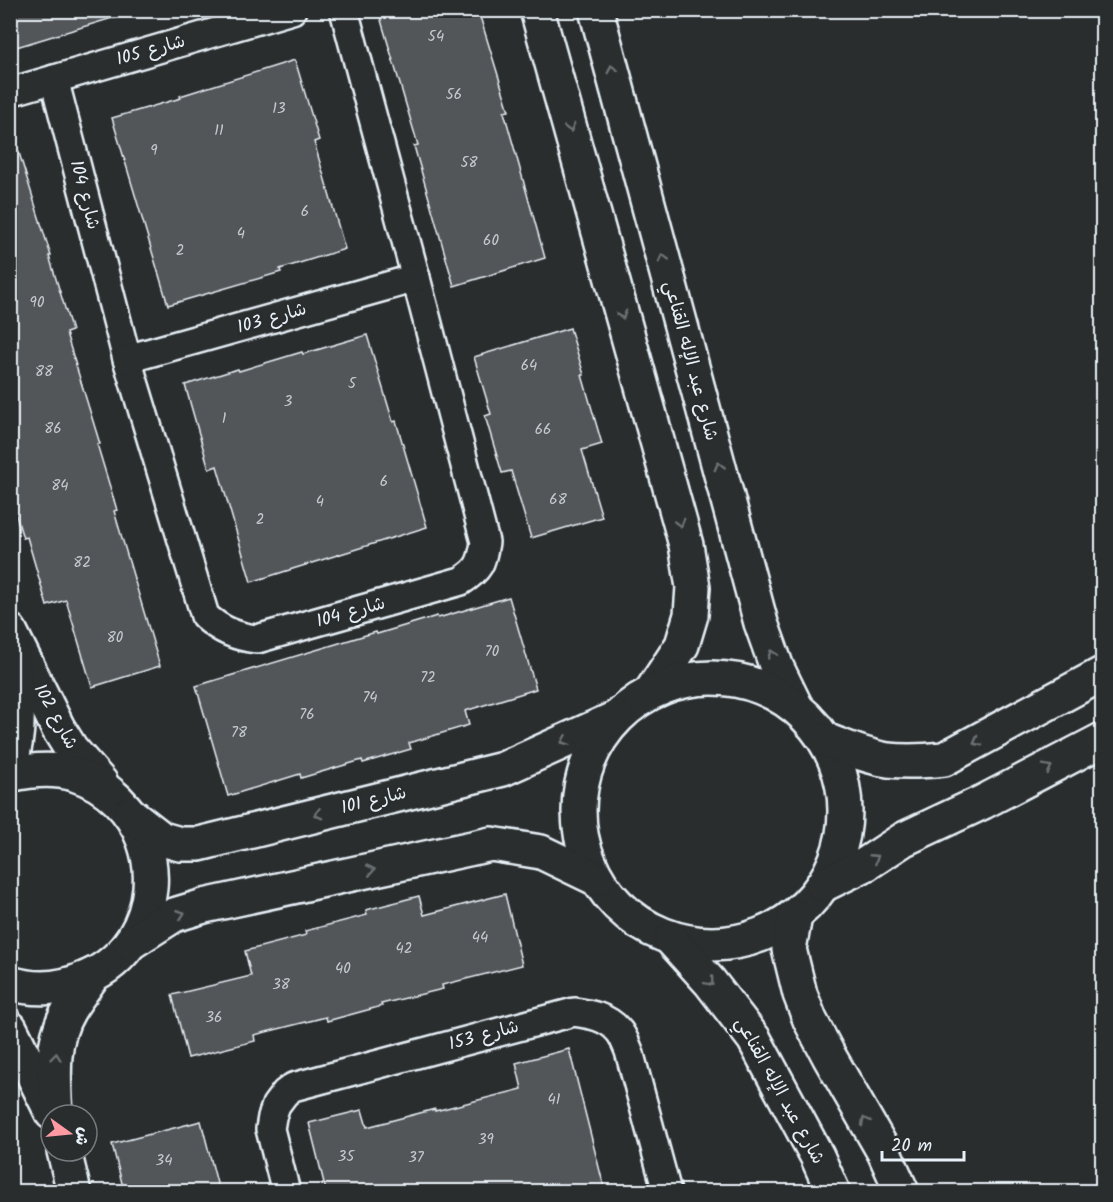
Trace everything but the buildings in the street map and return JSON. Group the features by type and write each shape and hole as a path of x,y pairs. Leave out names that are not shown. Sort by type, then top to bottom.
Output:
{"main road":[{"path":"537,10 680,523 693,587 691,615 682,645 651,692"},
{"name":"شارع عبد الإله القناعي","path":"596,10 761,623 777,668 796,707"},
{"name":"شارع 102","path":"10,764 15,748 17,715 11,631"},
{"name":"شارع 102","path":"11,631 58,728 71,749 121,804"},
{"path":"825,740 886,760 917,762 944,759 1102,674"},
{"path":"725,678 762,688 796,707 817,728 825,740 841,775 846,813 840,851 823,885 810,902 795,916 757,937 714,945 671,939 628,916 597,879 583,847 579,812 584,777 596,745 618,717 633,703 651,692 687,680 725,678"},
{"name":"شارع 101","path":"121,804 162,839 180,844 199,844 503,769 618,717"},
{"path":"823,885 866,864 904,839 983,802 1102,740"},
{"path":"10,775 28,770 50,770 73,774 94,782 121,804 140,831 147,849 150,868 147,907 140,926 124,951 110,964 79,982 64,986 33,988 10,983"},
{"path":"130,943 174,915 204,906 491,844 541,852 597,879"},
{"path":"795,916 789,949 800,994 810,1020 884,1152 902,1191"},
{"name":"شارع عبد الإله القناعي","path":"671,939 710,982 754,1039 817,1155 833,1191"},
{"path":"55,1103 55,1054 61,1029 68,1011 93,975"},
{"path":"10,1028 49,1103"},
{"path":"67,1163 74,1191"}],"street":[{"name":"شارع 105","path":"10,92 292,10"},
{"name":"شارع 104","path":"54,79 127,359 205,616 233,635 256,639 461,581 472,575 479,567 483,557 485,542 344,10"},
{"name":"شارع 103","path":"127,359 416,278"},
{"name":"شارع 153","path":"286,1191 270,1130 276,1105 293,1087 573,1011 592,1014 607,1020 619,1030 629,1051 667,1191"}]}
